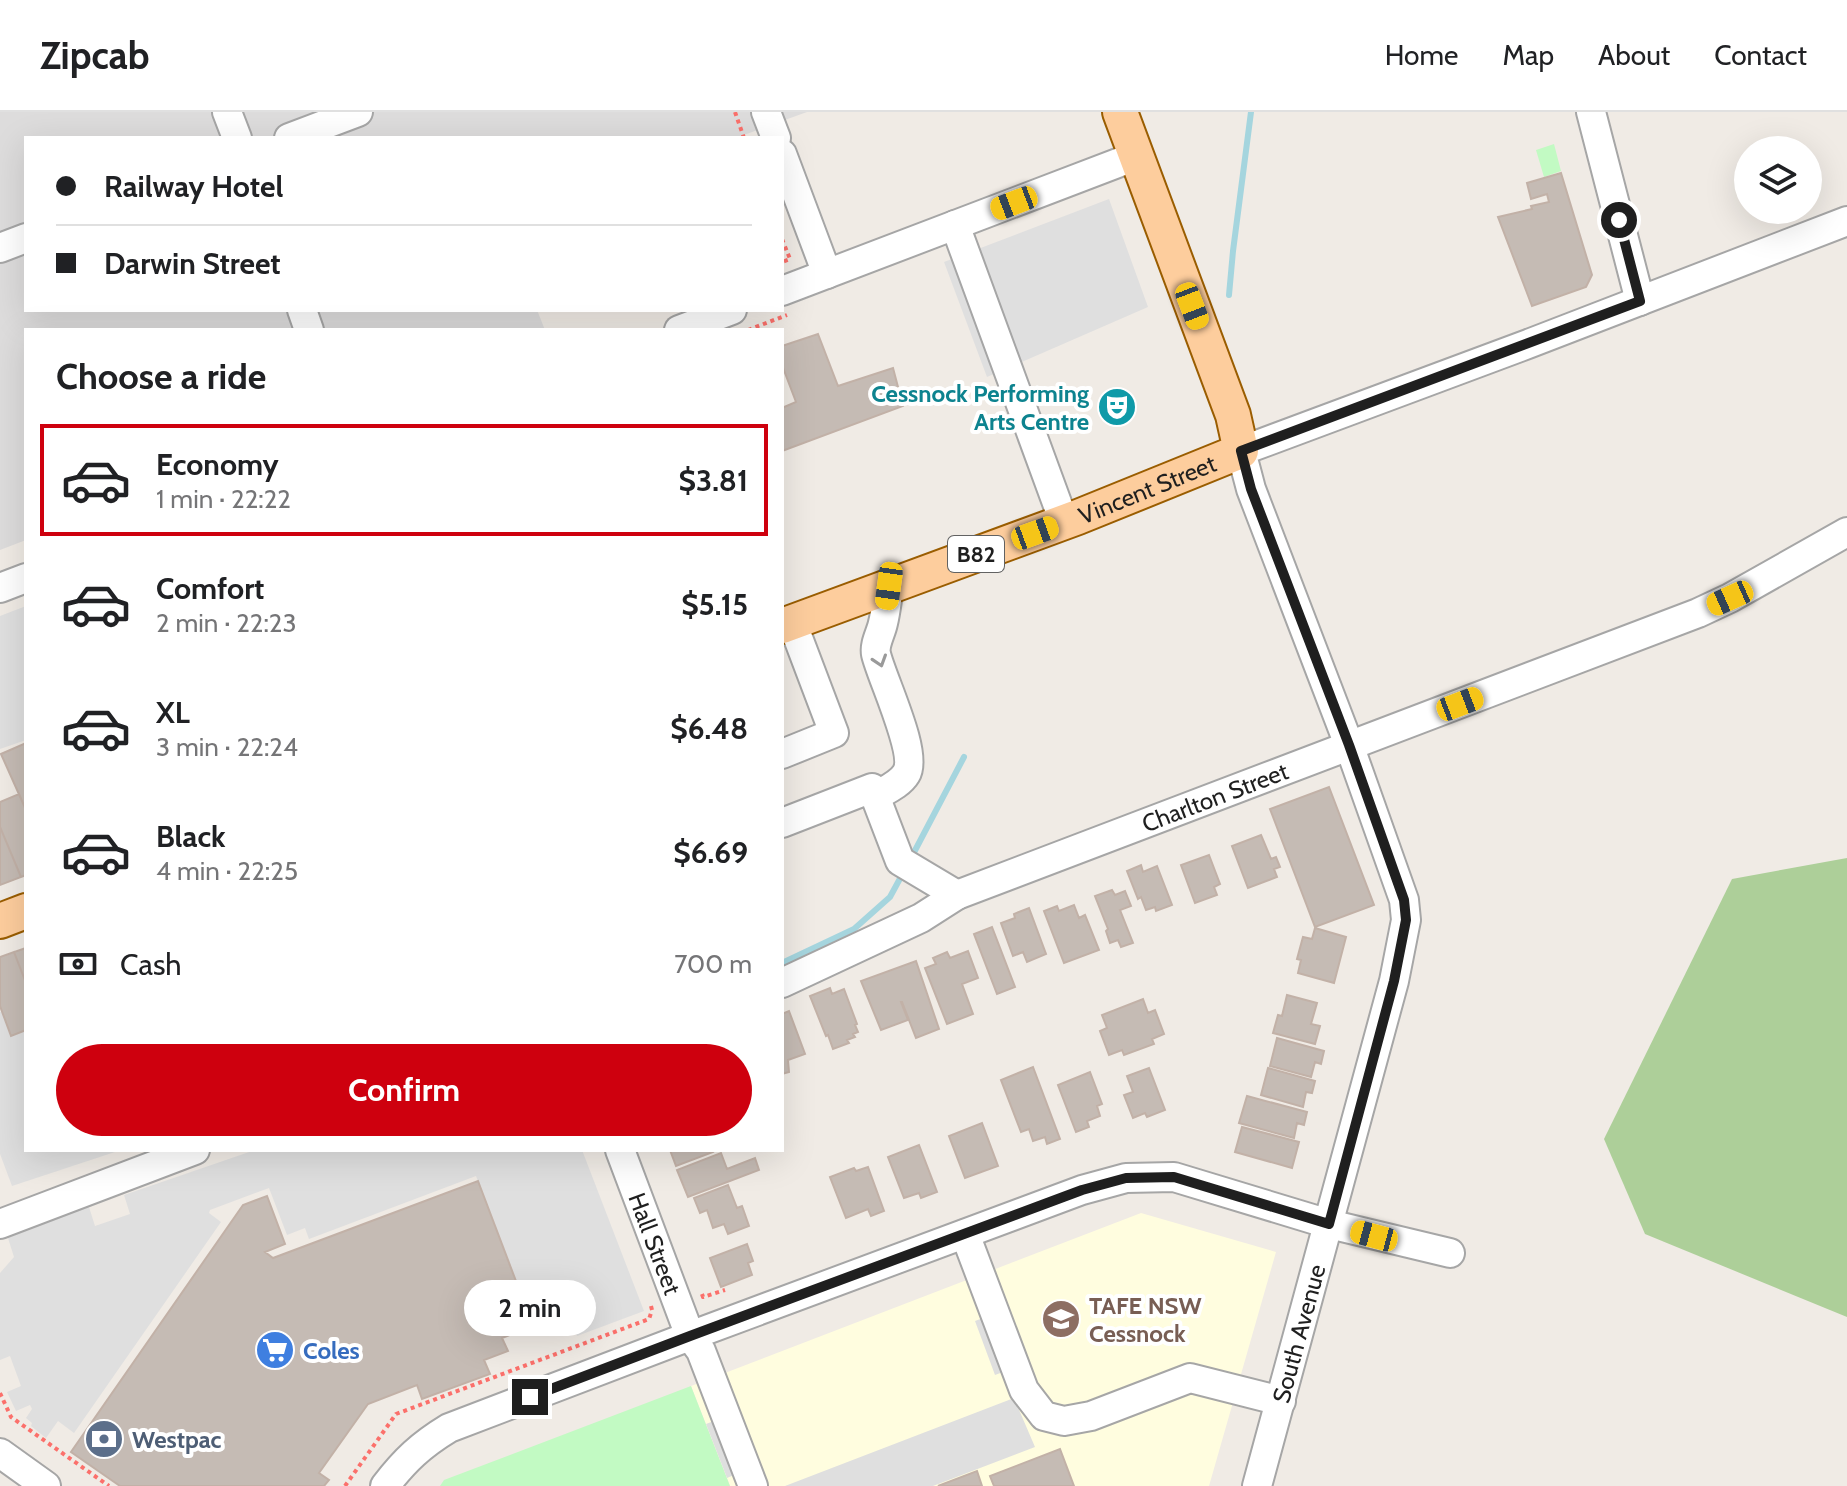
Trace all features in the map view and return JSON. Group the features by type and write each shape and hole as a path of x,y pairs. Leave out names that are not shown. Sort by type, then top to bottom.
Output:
{"main road":[{"path":"1120,112 1233,415 1241,451"},
{"name":"Vincent Street","path":"787,624 1064,522 1241,451"},
{"path":"0,921 24,912"}],"street":[{"path":"227,112 236,136"},
{"path":"294,136 358,112"},
{"path":"766,112 775,136"},
{"path":"1591,112 1640,301"},
{"path":"786,302 827,274 1136,156"},
{"path":"784,159 827,274"},
{"path":"1349,745 1251,489 1241,451 1847,221"},
{"path":"955,225 1064,522"},
{"path":"0,248 24,239"},
{"path":"684,328 727,312"},
{"name":"Charlton Street","path":"784,982 921,918 957,895 1698,613 1847,532"},
{"path":"0,588 24,579"},
{"path":"876,796 899,782 909,767 896,705 875,648 884,622 889,586"},
{"path":"784,753 834,733 787,624"},
{"name":"South Avenue","path":"1257,1486 1394,981 1406,920 1404,900 1349,745"},
{"path":"784,822 872,788 896,854 908,867 957,895"},
{"path":"0,1224 190,1152"},
{"name":"Hall Street","path":"621,1152 690,1336 701,1351 753,1486"},
{"path":"385,1486 424,1443 449,1428 1082,1190 1126,1178 1174,1177 1329,1224 1450,1253"},
{"path":"965,1234 1024,1390 1044,1416 1064,1421 1091,1416 1190,1378 1281,1401"},
{"path":"0,1453 46,1486"}],"path":[{"path":"735,112 743,136"},
{"path":"784,244 790,259 784,261"},
{"path":"751,328 772,312"},
{"path":"703,1297 725,1290"},
{"path":"0,1393 11,1417 109,1486"}],"shaded area":[{"path":"0,112 807,112 741,136 24,136 24,312 538,312 544,328 24,328 24,541 0,550"},
{"path":"1109,199 1148,307 987,377 944,262"},
{"path":"24,607 24,741 0,749 0,616"},
{"path":"2,1012 11,1035 24,1031 24,1152 115,1152 12,1186 0,1154"},
{"path":"249,1152 583,1152 644,1311 577,1336 568,1313 533,1326 476,1176 309,1239 305,1228 287,1235 269,1188 210,1210 209,1213 221,1222 74,1433 58,1421 46,1438 26,1418 32,1409 30,1405 16,1411 7,1392 21,1386 10,1356 0,1360 0,1273 14,1257 7,1235 89,1207 95,1226 130,1214 124,1195"},
{"name":"TAFE NSW Cessnock","path":"1141,1213 1276,1252 1209,1486 730,1486 691,1386"},
{"path":"983,1318 1003,1372 995,1375 975,1321"},
{"path":"1014,1398 1035,1447 933,1486 785,1486"},
{"path":"714,1421 734,1475 727,1478 706,1424"}],"green space":[{"path":"1554,144 1561,171 1544,177 1536,150"},
{"path":"1847,858 1847,1317 1645,1234 1604,1139 1732,879"},
{"path":"691,1386 730,1486 440,1486 444,1480"}],"building":[{"path":"1561,173 1592,275 1586,287 1532,306 1498,217 1549,202 1547,194 1531,199 1527,183"},
{"path":"818,334 838,386 893,368 903,406 784,450 784,407 796,402 784,370 784,345"},
{"path":"24,744 24,806 1,754"},
{"path":"1329,787 1374,905 1315,927 1270,809"},
{"path":"19,794 24,805 24,876 21,877 0,827 0,802"},
{"path":"0,827 21,877 0,885"},
{"path":"1261,835 1271,859 1276,857 1280,867 1274,869 1277,877 1248,888 1232,846"},
{"path":"1209,855 1220,884 1214,887 1217,895 1195,903 1181,865"},
{"path":"1141,865 1143,872 1157,866 1172,905 1156,911 1155,907 1146,910 1127,871"},
{"path":"1112,890 1115,895 1125,891 1131,906 1120,910 1133,943 1121,947 1118,940 1110,943 1095,896"},
{"path":"1074,905 1079,918 1085,915 1099,950 1064,963 1044,911 1057,906 1059,911"},
{"path":"1029,908 1046,954 1027,962 1023,952 1013,956 1001,923"},
{"path":"992,927 1015,987 997,994 974,934"},
{"path":"1315,928 1346,937 1334,983 1298,973 1301,960 1297,959 1303,937 1312,939"},
{"path":"24,949 24,978 14,952"},
{"path":"968,951 978,978 962,984 973,1014 947,1024 925,968 936,964 933,958 947,952 950,958"},
{"path":"14,952 24,978 24,1031 11,1036 0,1006 0,957"},
{"path":"916,961 939,1029 916,1038 901,1002 908,1020 881,1030 861,981"},
{"path":"830,988 832,994 844,989 858,1032 847,1040 849,1043 833,1049 810,996"},
{"path":"1287,995 1317,1003 1311,1024 1320,1026 1315,1044 1273,1033 1278,1015 1282,1016"},
{"path":"1143,999 1148,1013 1155,1010 1164,1034 1152,1039 1154,1044 1124,1055 1122,1050 1109,1055 1100,1031 1107,1028 1102,1015"},
{"path":"789,1011 805,1054 788,1060 789,1072 784,1073 784,1013"},
{"path":"1277,1038 1324,1051 1321,1064 1315,1062 1311,1077 1270,1066"},
{"path":"1033,1067 1060,1139 1047,1144 1045,1137 1033,1141 1029,1129 1021,1132 1001,1080"},
{"path":"1149,1068 1165,1110 1147,1117 1145,1113 1133,1118 1124,1095 1133,1092 1127,1076"},
{"path":"1268,1068 1315,1081 1312,1093 1306,1092 1303,1107 1261,1095"},
{"path":"1090,1072 1102,1104 1097,1106 1100,1116 1087,1121 1089,1127 1076,1132 1058,1085"},
{"path":"1247,1096 1307,1112 1304,1125 1297,1123 1294,1138 1239,1123"},
{"path":"982,1123 998,1166 965,1178 949,1136"},
{"path":"1242,1127 1299,1142 1292,1168 1235,1152"},
{"path":"919,1145 937,1192 921,1198 919,1193 904,1198 888,1157"},
{"path":"671,1152 713,1152 676,1166"},
{"path":"721,1153 727,1169 755,1158 759,1170 688,1197 677,1170"},
{"path":"868,1167 884,1211 871,1216 868,1209 846,1218 830,1177 854,1168 856,1171"},
{"path":"478,1181 533,1326 502,1338 508,1351 484,1360 490,1374 422,1399 417,1385 368,1404 319,1473 329,1480 324,1486 120,1486 71,1452 243,1205 267,1196 285,1244 265,1252 273,1258"},
{"path":"728,1185 737,1208 742,1206 749,1226 728,1234 724,1224 713,1228 707,1210 700,1213 694,1198"},
{"path":"747,1244 753,1261 748,1263 752,1275 721,1287 710,1258"},
{"path":"1060,1449 1074,1486 994,1486 990,1476"},
{"path":"977,1471 982,1486 938,1486"}],"waterway":[{"path":"1229,295 1251,112"},
{"path":"910,860 964,757"},
{"path":"784,962 854,929 890,897 903,873"}],"place":[{"name":"Cessnock Performing Arts Centre","path":"1117,407"},
{"name":"TAFE NSW Cessnock","path":"1061,1319"},
{"name":"Coles","path":"275,1350"},
{"name":"Westpac","path":"104,1439"}],"route":[{"path":"530,1397 1082,1190 1126,1178 1174,1177 1329,1224 1394,981 1406,920 1404,900 1349,745 1251,489 1241,451 1640,301 1619,220"}]}
